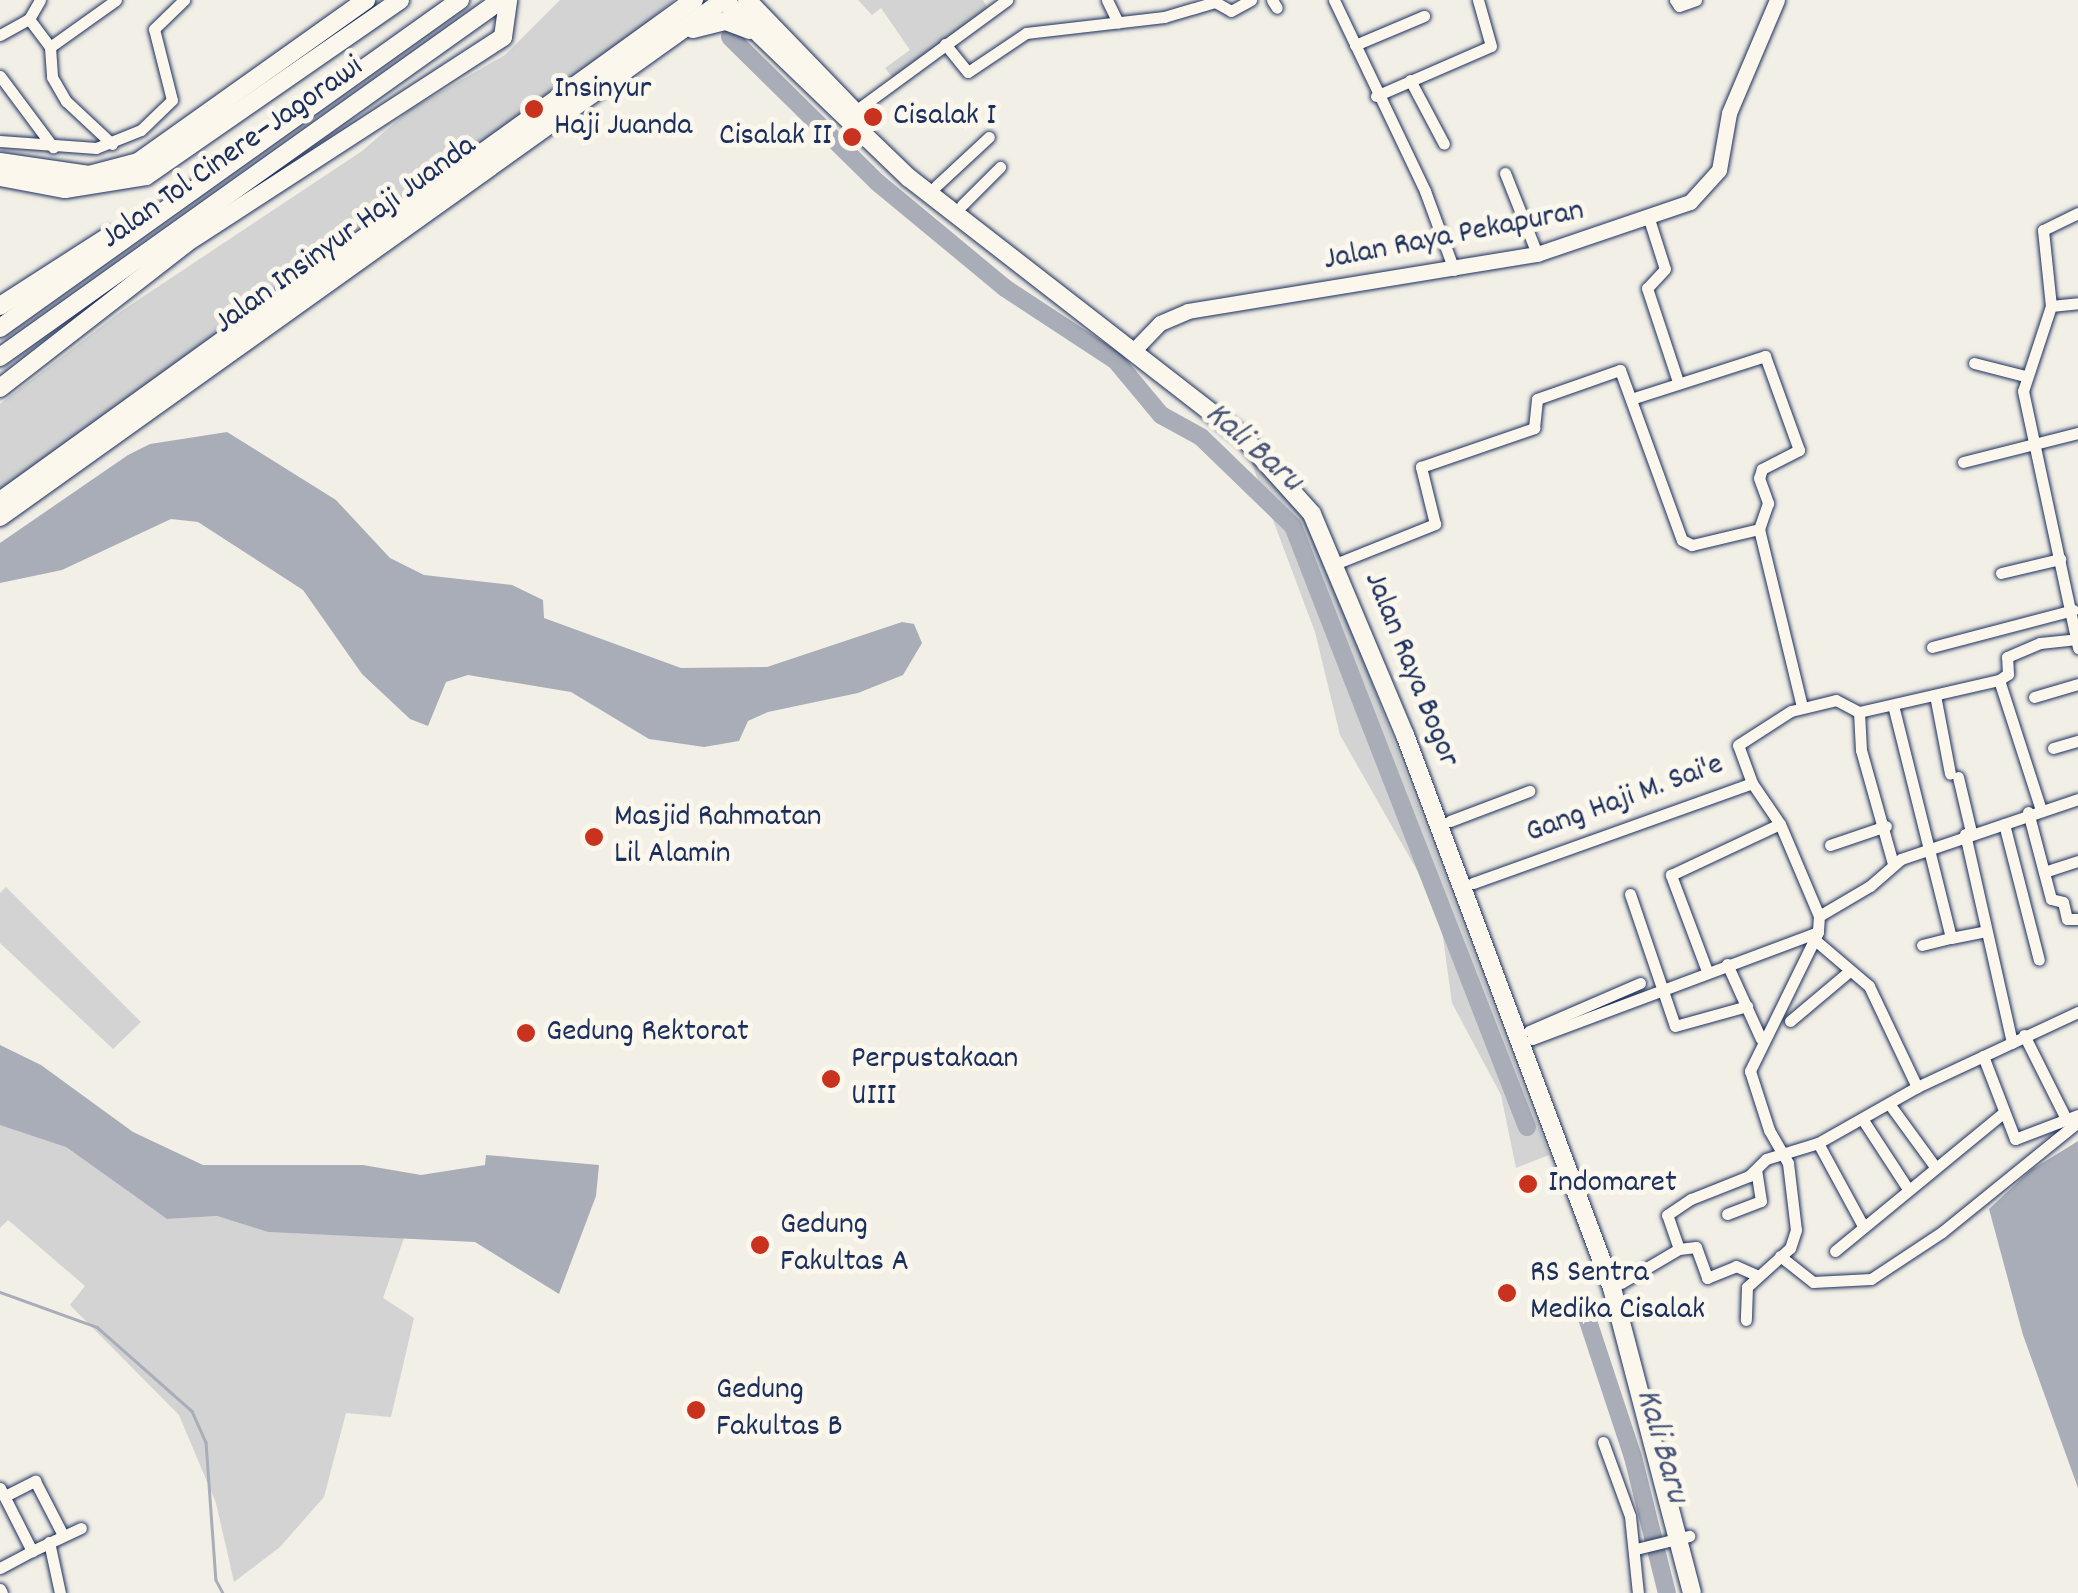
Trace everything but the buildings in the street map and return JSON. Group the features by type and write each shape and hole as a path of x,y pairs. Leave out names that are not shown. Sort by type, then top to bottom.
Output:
{"highway":[{"path":"0,162 89,174 138,162 366,0"},
{"path":"0,178 65,188 146,176 400,0"},
{"name":"Jalan Tol Cinere–Jagorawi","path":"0,328 460,0"},
{"path":"673,18 682,0"},
{"name":"Jalan Insinyur Haji Juanda","path":"0,501 694,0"},
{"name":"Jalan Insinyur Haji Juanda","path":"0,517 724,0"},
{"name":"Jalan Raya Bogor","path":"724,0 909,178 1137,346"},
{"name":"Jalan Raya Bogor","path":"757,3 854,112 936,186 1272,451 1322,510 1434,795 1612,1288 1692,1593"},
{"path":"0,388 186,244 503,37 507,6"},
{"name":"Jalan Tol Cinere–Jagorawi","path":"0,357 507,6"},
{"path":"672,38 726,21 762,39"},
{"path":"0,306 195,188"},
{"name":"Jalan Raya Bogor","path":"1434,795 1450,821 1621,1283 1677,1539 1705,1593"}],"main road":[{"name":"Jalan Raya Pekapuran","path":"1137,346 1188,311 1536,254 1690,202 1715,178 1728,113 1777,0"}],"street":[{"path":"0,35 29,18 40,0"},
{"path":"50,47 116,0"},
{"path":"0,141 53,146 112,144 141,130 172,100 154,29 184,0"},
{"path":"854,112 1007,0"},
{"path":"1107,0 1118,23"},
{"path":"946,44 968,72 1026,34 1118,23 1215,2 1231,11 1251,0"},
{"path":"1334,0 1376,96 1426,191 1454,270"},
{"path":"1376,96 1492,46 1478,0"},
{"path":"1676,0 1680,6 1696,0"},
{"path":"1354,45 1424,16"},
{"path":"29,18 50,47 52,77 66,101 112,144"},
{"path":"0,76 53,146"},
{"path":"1410,80 1444,144"},
{"path":"936,186 989,137"},
{"path":"962,206 1000,167"},
{"path":"1505,173 1536,254"},
{"path":"2078,213 2043,230 2051,306 2026,376 2032,446 2075,613 2078,648"},
{"path":"1649,219 1665,269 1646,285 1678,382"},
{"path":"2051,306 2078,304"},
{"path":"1631,399 1765,356 1799,450 1760,471 1768,503 1759,529 1802,707"},
{"path":"1974,363 2026,376"},
{"path":"1341,562 1436,524 1418,471 1534,428 1537,399 1620,370 1682,540 1692,545 1759,529"},
{"path":"1963,462 2078,434"},
{"path":"2001,573 2060,559"},
{"path":"1932,647 2075,613"},
{"path":"1752,783 1738,745 1802,707 1836,700 1859,712 1999,680 2008,674 2007,657 2040,643 2077,639"},
{"path":"1999,680 2034,810 2051,899 2063,902 2067,918 2078,919"},
{"path":"2034,698 2078,684"},
{"path":"1935,695 1968,833 1982,932 2012,1043"},
{"path":"1893,705 1951,938"},
{"path":"1859,712 1860,750 1886,826 1893,864"},
{"path":"2053,748 2078,741"},
{"name":"Gang Haji M. Sai'e","path":"1473,883 1752,783 1780,824 1819,916 1816,936"},
{"path":"1450,821 1529,791"},
{"path":"1819,916 1870,886 1893,864 1968,833 2078,799"},
{"path":"1707,972 1672,875 1780,824"},
{"path":"2004,824 2038,960"},
{"path":"1830,844 1886,826"},
{"path":"2044,872 2078,861"},
{"path":"1630,894 1680,1029 1747,1006"},
{"path":"1922,945 1982,932"},
{"path":"1531,1035 1816,936"},
{"path":"1816,936 1846,973"},
{"path":"1746,1320 1746,1287 1780,1256 1796,1230 1785,1155 1768,1130 1750,1071 1761,1039 1816,936"},
{"path":"1727,964 1761,1039"},
{"path":"1790,1022 1854,969 1869,986 1916,1087"},
{"path":"1531,1035 1640,984"},
{"path":"1679,1249 1667,1214 1756,1171 1766,1159 1818,1143 1916,1087 2078,1012"},
{"path":"2024,1035 2064,1115"},
{"path":"1983,1056 2015,1139 2064,1115 2078,1114"},
{"path":"1890,1105 1936,1168"},
{"path":"1835,1251 2003,1113"},
{"path":"1862,1120 1908,1189"},
{"path":"1780,1256 1813,1282 1871,1279 1942,1232 2078,1122"},
{"path":"1818,1143 1863,1226"},
{"path":"1727,1214 1761,1201 1756,1171"},
{"path":"1621,1283 1679,1249 1696,1247 1707,1278 1736,1266 1756,1275"},
{"path":"1603,1442 1640,1548 1638,1593"},
{"path":"32,1551 3,1492 35,1481 64,1535"},
{"path":"0,1568 80,1528"},
{"path":"1640,1548 1677,1539"},
{"path":"49,1542 60,1593"}],"shaded area":[{"path":"560,0 674,0 601,61 0,493 0,404 123,310 362,151 411,109 505,55"},
{"path":"858,0 983,0 988,9 893,78 885,68 910,50 881,8 872,15"},
{"path":"1204,416 1246,441 1311,520 1549,1155 1516,1168 1501,1095 1452,1003 1439,909 1340,735 1315,632 1249,456"},
{"path":"227,432 336,500 390,558 424,575 512,585 543,600 544,618 681,668 767,667 902,622 914,624 922,643 903,675 858,693 768,712 748,721 739,741 704,747 649,739 571,692 468,675 446,682 428,726 410,719 362,674 303,590 198,522 171,519 62,570 0,583 0,543 128,455 150,444"},
{"path":"6,887 141,1022 113,1049 0,943 0,893"},
{"path":"0,1045 41,1065 133,1132 203,1165 363,1165 421,1175 485,1165 486,1155 599,1165 596,1196 559,1294 475,1242 268,1232 217,1216 167,1219 66,1147 0,1125"},
{"path":"7,1124 66,1147 167,1219 217,1216 269,1232 404,1238 383,1298 414,1318 391,1417 346,1413 324,1497 280,1547 234,1582 216,1503 179,1415 70,1305 85,1286 8,1220 0,1228 0,1125"},
{"path":"2078,1141 2078,1488 2023,1335 1989,1209 2031,1170"}],"waterway":[{"name":"Kali Baru","path":"730,37 877,182 1005,288 1116,361 1161,415 1201,437 1293,526 1527,1127"},
{"path":"0,1292 97,1327 192,1411 206,1442 216,1580 223,1593"},
{"name":"Kali Baru","path":"1587,1318 1633,1457 1667,1593"}],"place":[{"name":"Insinyur Haji Juanda","path":"534,109"},
{"name":"Cisalak I","path":"873,117"},
{"name":"Cisalak II","path":"852,137"},
{"name":"Masjid Rahmatan Lil Alamin","path":"594,837"},
{"name":"Gedung Rektorat","path":"526,1033"},
{"name":"Perpustakaan UIII","path":"831,1079"},
{"name":"Indomaret","path":"1528,1184"},
{"name":"Gedung Fakultas A","path":"760,1245"},
{"name":"RS Sentra Medika Cisalak","path":"1507,1293"},
{"name":"Gedung Fakultas B","path":"696,1410"}]}
